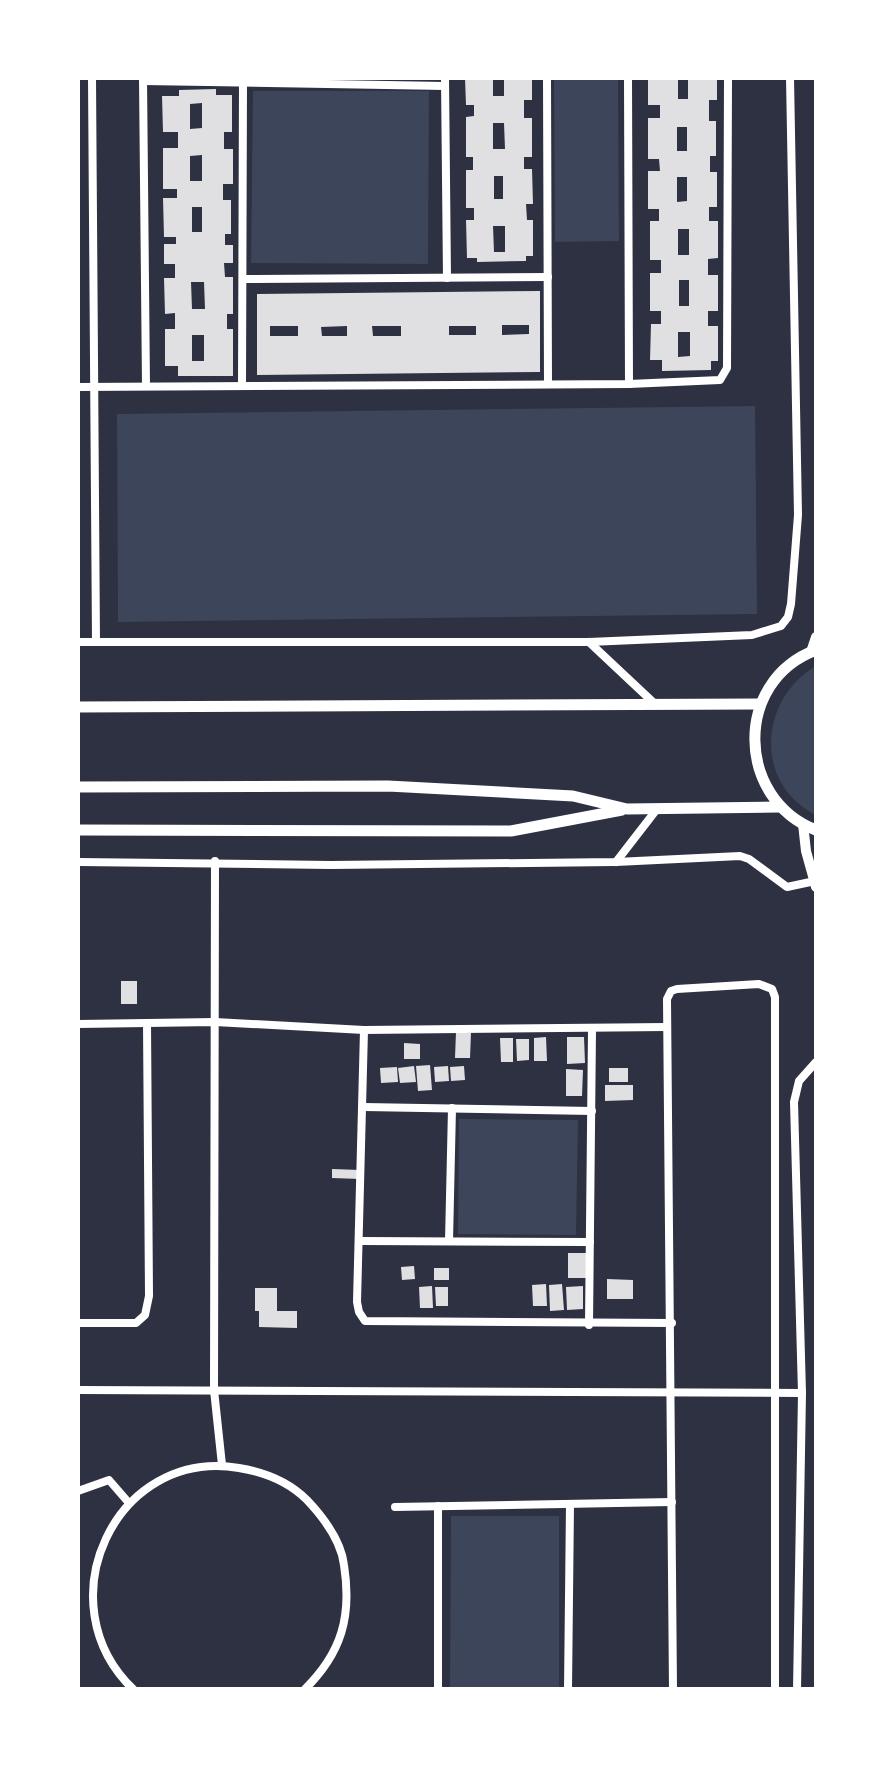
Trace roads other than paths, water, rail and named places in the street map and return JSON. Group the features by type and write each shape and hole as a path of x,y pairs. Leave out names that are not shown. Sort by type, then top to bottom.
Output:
{"main road":[{"path":"814,651 791,664 772,682 760,704 754,728 756,764 765,787 780,807 816,830"},
{"path":"78,707 760,704"},
{"path":"78,788 388,786 573,796 626,809"},
{"path":"78,830 511,831 626,809 780,807"}],"street":[{"path":"92,78 96,642"},
{"path":"547,78 548,384"},
{"path":"628,78 629,384"},
{"path":"78,387 712,382 725,375 728,78"},
{"path":"78,642 588,642 752,635 781,626 788,617 798,515 790,78"},
{"path":"146,386 143,79 445,82 446,278"},
{"path":"242,386 244,82"},
{"path":"242,279 548,277"},
{"path":"814,651 816,637"},
{"path":"588,642 656,705"},
{"path":"616,862 658,809"},
{"path":"78,862 332,865 616,862 740,856 750,859 787,888 816,884 804,824"},
{"path":"215,861 214,1390 222,1465"},
{"path":"674,1690 667,999 677,989 759,984 772,989 776,997 775,1690"},
{"path":"78,1024 215,1022 364,1030 667,1027"},
{"path":"78,1323 136,1323 146,1315 147,1023"},
{"path":"364,1030 357,1302 358,1312 366,1321 672,1323"},
{"path":"589,1324 592,1030"},
{"path":"797,1690 802,1394 794,1102 799,1081 816,1062"},
{"path":"364,1106 592,1110"},
{"path":"449,1240 452,1108"},
{"path":"360,1241 590,1242"},
{"path":"78,1390 802,1394"},
{"path":"134,1690 119,1676 100,1643 91,1606 94,1568 106,1533 129,1503 172,1474 222,1465 262,1472 297,1491 325,1520 343,1556 349,1596 342,1636 323,1671 304,1690"},
{"path":"78,1491 109,1480 129,1503"},
{"path":"395,1507 672,1502"},
{"path":"568,1690 570,1504"},
{"path":"438,1506 438,1690"}]}
